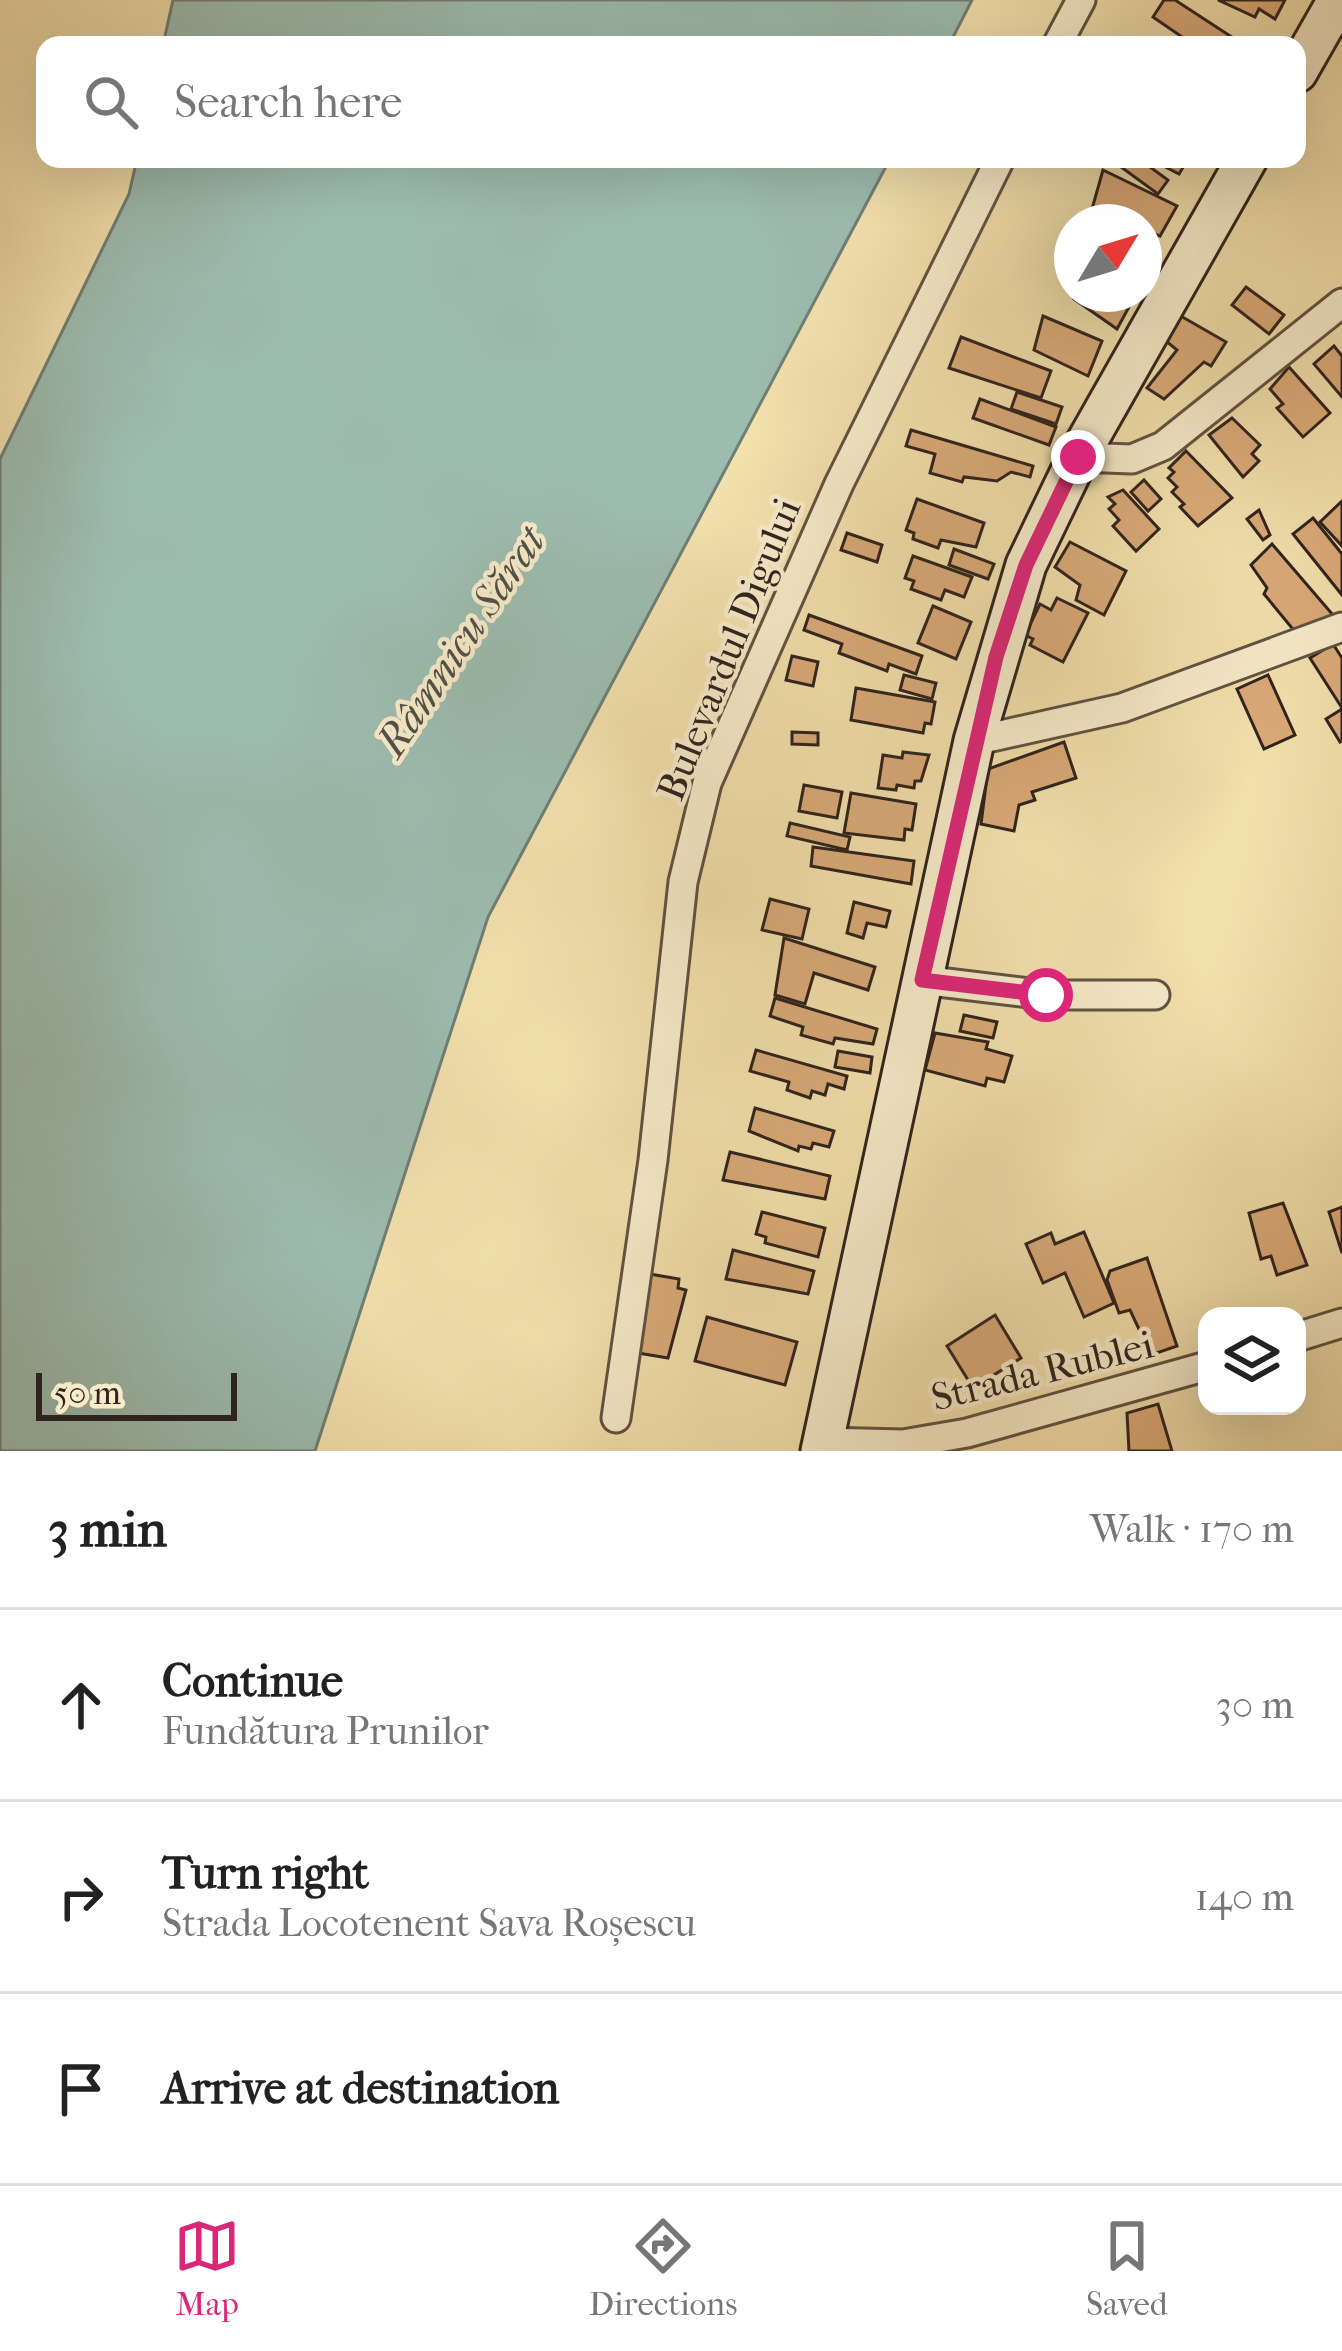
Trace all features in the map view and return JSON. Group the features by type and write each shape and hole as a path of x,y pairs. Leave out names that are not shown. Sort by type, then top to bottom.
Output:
{"street":[{"path":"1062,36 1081,0"},
{"path":"1306,56 1338,0"},
{"name":"Bulevardul Digului","path":"616,1418 653,1160 683,882 707,784 838,484 996,168"},
{"path":"822,1446 974,741 1026,565 1078,457 1242,168"},
{"path":"1078,457 1132,459 1163,446 1342,303"},
{"path":"974,741 1122,708 1342,627"},
{"path":"922,980 1046,995 1155,995"},
{"path":"1306,1334 1342,1323"},
{"name":"Strada Rublei","path":"822,1446 903,1444 968,1433 1198,1369"}],"water":[{"path":"173,0 972,0 954,36 165,36"},
{"name":"Râmnicu Sărat","path":"135,168 885,168 488,917 315,1451 0,1451 0,459 129,194"}],"building":[{"path":"1164,0 1175,0 1230,36 1181,36 1153,17"},
{"path":"1218,0 1285,0 1275,19 1259,9 1255,17"},
{"path":"1122,168 1151,168 1168,180 1158,194"},
{"path":"1103,170 1177,206 1162,232 1162,204 1093,204"},
{"path":"1246,287 1284,315 1269,334 1232,305"},
{"path":"1093,312 1126,312 1117,329"},
{"path":"1179,315 1226,342 1211,366 1204,362 1164,399 1147,388 1177,350 1166,341"},
{"path":"1043,316 1102,341 1088,376 1034,350"},
{"path":"961,337 1051,371 1041,398 949,368"},
{"path":"1334,346 1342,356 1342,397 1314,364"},
{"path":"1289,367 1330,413 1303,437 1277,408 1283,404 1270,389"},
{"path":"1017,392 1062,407 1056,424 1011,409"},
{"path":"980,399 1056,427 1049,445 973,418"},
{"path":"1232,418 1260,445 1252,454 1259,461 1243,477 1209,435"},
{"path":"911,430 1033,466 1030,477 1011,472 997,481 964,477 962,482 930,473 935,454 906,446"},
{"path":"1186,451 1232,498 1198,526 1180,507 1184,504 1172,492 1177,487 1168,478 1174,472 1169,468"},
{"path":"1144,480 1161,499 1148,511 1131,492"},
{"path":"1123,490 1159,529 1136,551 1113,526 1119,520 1109,509 1115,504 1108,497"},
{"path":"917,499 984,523 976,547 941,540 938,548 913,539 914,533 906,530"},
{"path":"1342,501 1342,546 1320,522"},
{"path":"1259,510 1270,535 1263,540 1247,519"},
{"path":"1313,518 1342,554 1342,595 1293,534"},
{"path":"847,533 882,545 877,562 841,550"},
{"path":"1070,542 1126,571 1104,615 1076,600 1080,585 1055,567"},
{"path":"1272,544 1333,615 1301,639 1264,594 1267,588 1251,565"},
{"path":"954,549 994,564 988,579 949,565"},
{"path":"913,556 972,577 964,597 945,590 941,600 911,589 914,581 905,578"},
{"path":"1057,598 1088,613 1063,662 1030,645 1033,639 1025,635 1040,604 1051,610"},
{"path":"933,606 971,622 956,659 918,643"},
{"path":"809,615 922,656 916,674 889,664 887,671 839,653 842,644 804,630"},
{"path":"1333,644 1342,658 1342,708 1310,658"},
{"path":"792,656 818,662 813,686 786,680"},
{"path":"904,675 936,683 932,699 900,690"},
{"path":"1268,675 1295,735 1264,749 1237,689"},
{"path":"856,688 935,702 931,724 925,723 923,733 851,720"},
{"path":"1342,709 1342,741 1340,742 1326,719"},
{"path":"792,732 818,733 818,745 792,744"},
{"path":"1064,742 1076,778 1032,792 1035,800 1019,805 1014,831 981,824 988,769"},
{"path":"903,752 929,755 921,781 915,781 914,788 878,788 883,755 902,758"},
{"path":"804,785 842,792 837,818 799,811"},
{"path":"851,793 916,804 912,830 905,829 904,840 844,833"},
{"path":"790,823 850,837 847,850 787,836"},
{"path":"813,847 914,861 911,884 811,866"},
{"path":"770,899 809,909 802,939 762,930"},
{"path":"854,902 890,911 886,927 867,923 863,938 847,933"},
{"path":"784,938 875,967 868,990 814,973 805,1004 775,995"},
{"path":"775,998 877,1029 873,1044 835,1038 833,1044 801,1035 803,1027 770,1016"},
{"path":"964,1015 997,1022 993,1038 960,1031"},
{"path":"935,1033 988,1042 986,1049 1012,1056 1004,1082 987,1078 985,1086 925,1070"},
{"path":"756,1050 847,1076 844,1089 828,1084 825,1095 812,1091 810,1098 787,1090 789,1082 750,1071"},
{"path":"838,1051 872,1057 870,1073 835,1067"},
{"path":"755,1108 834,1131 829,1147 813,1143 811,1149 799,1146 798,1151 749,1131"},
{"path":"730,1152 830,1176 825,1199 723,1180"},
{"path":"1283,1203 1307,1265 1277,1275 1271,1256 1261,1259 1249,1213"},
{"path":"1342,1207 1342,1253 1329,1212"},
{"path":"762,1212 825,1228 818,1257 765,1243 766,1237 756,1234"},
{"path":"1084,1232 1114,1303 1084,1317 1065,1273 1043,1283 1026,1244 1051,1233 1055,1244"},
{"path":"733,1250 814,1271 808,1294 726,1279"},
{"path":"1147,1258 1177,1346 1151,1355 1130,1310 1119,1313 1107,1280 1110,1271"},
{"path":"644,1273 679,1279 678,1288 686,1290 668,1358 632,1352"},
{"path":"995,1315 1021,1358 973,1388 947,1346"},
{"path":"707,1317 797,1342 785,1385 695,1361"},
{"path":"1158,1404 1172,1451 1129,1451 1127,1413"}],"route":[{"path":"1046,995 922,980 996,657 1026,565 1078,457"}]}
